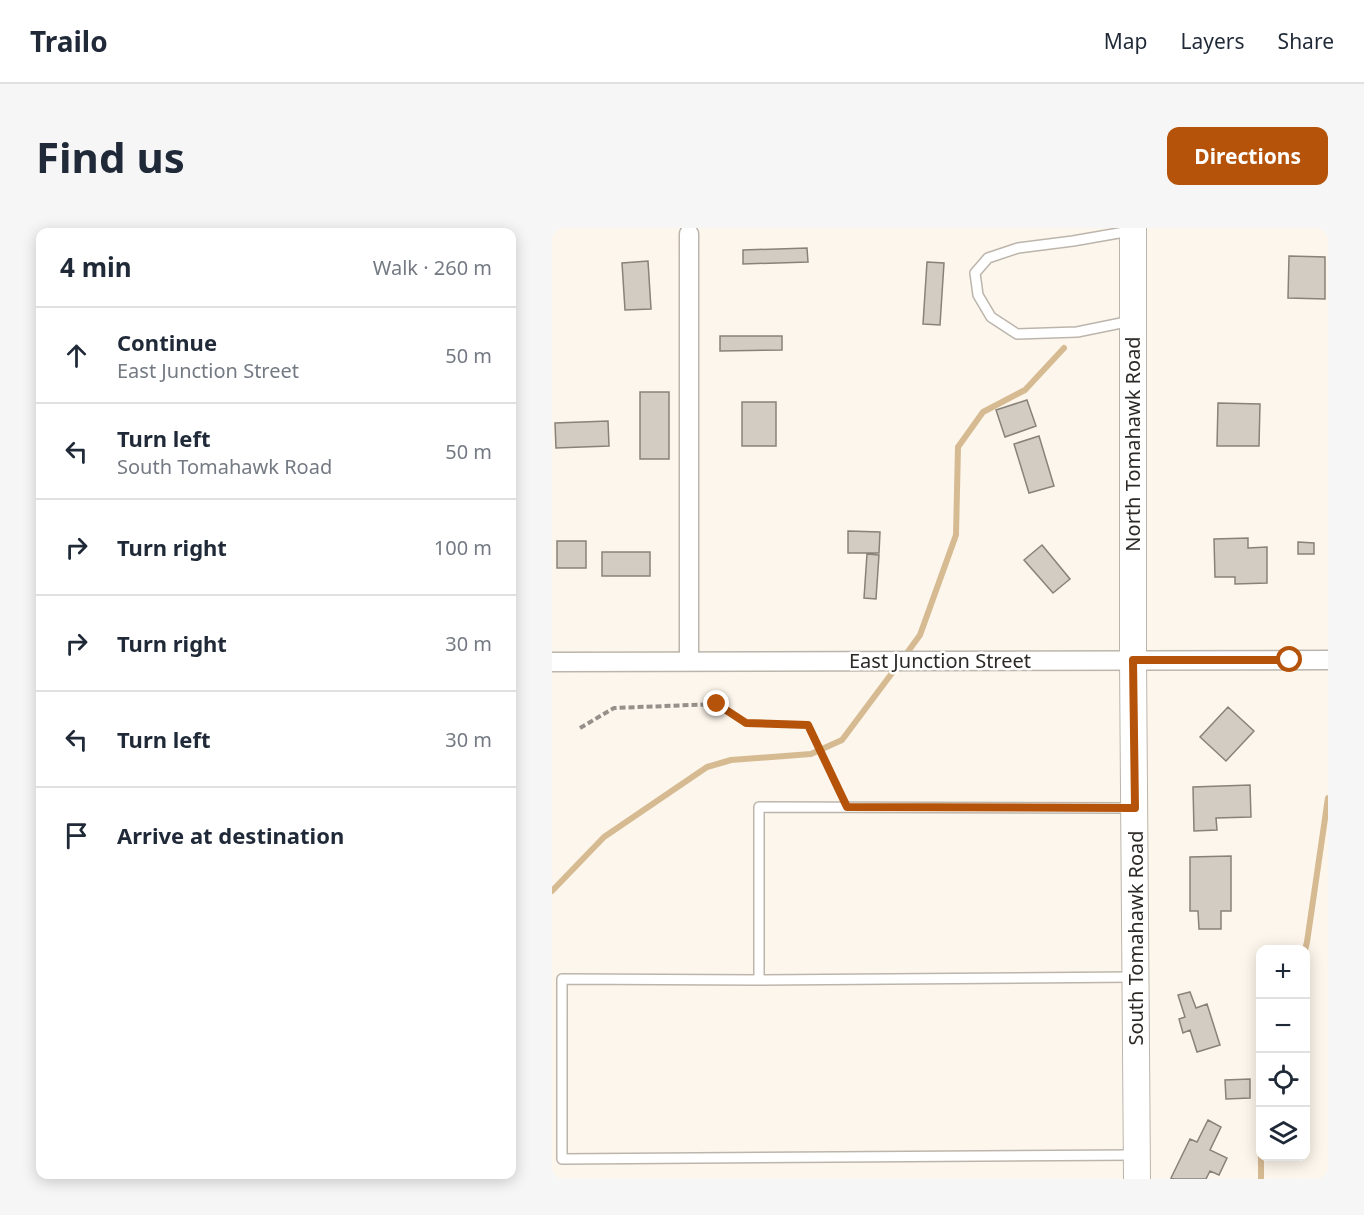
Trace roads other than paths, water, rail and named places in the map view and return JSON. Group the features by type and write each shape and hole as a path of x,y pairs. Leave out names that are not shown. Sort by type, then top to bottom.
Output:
{"main road":[{"name":"North Tomahawk Road","path":"1133,229 1133,660"},
{"name":"South Tomahawk Road","path":"1133,660 1136,1167"}],"street":[{"path":"689,234 689,661"},
{"name":"East Junction Street","path":"552,662 1328,660"}],"lane":[{"path":"1133,229 1074,241 1018,248 988,258 975,273 978,295 992,317 1017,334 1077,332 1133,320"},
{"path":"759,980 759,807 1135,808"},
{"path":"1136,977 562,979 562,1159 1136,1167"}],"waterway":[{"path":"904,657 920,635 956,535 958,447 983,412 1025,390 1064,348"},
{"path":"552,891 604,837 707,767 731,760 811,754 842,740 898,665"},
{"path":"1306,945 1328,798"},
{"path":"1261,1161 1261,1179"}]}
